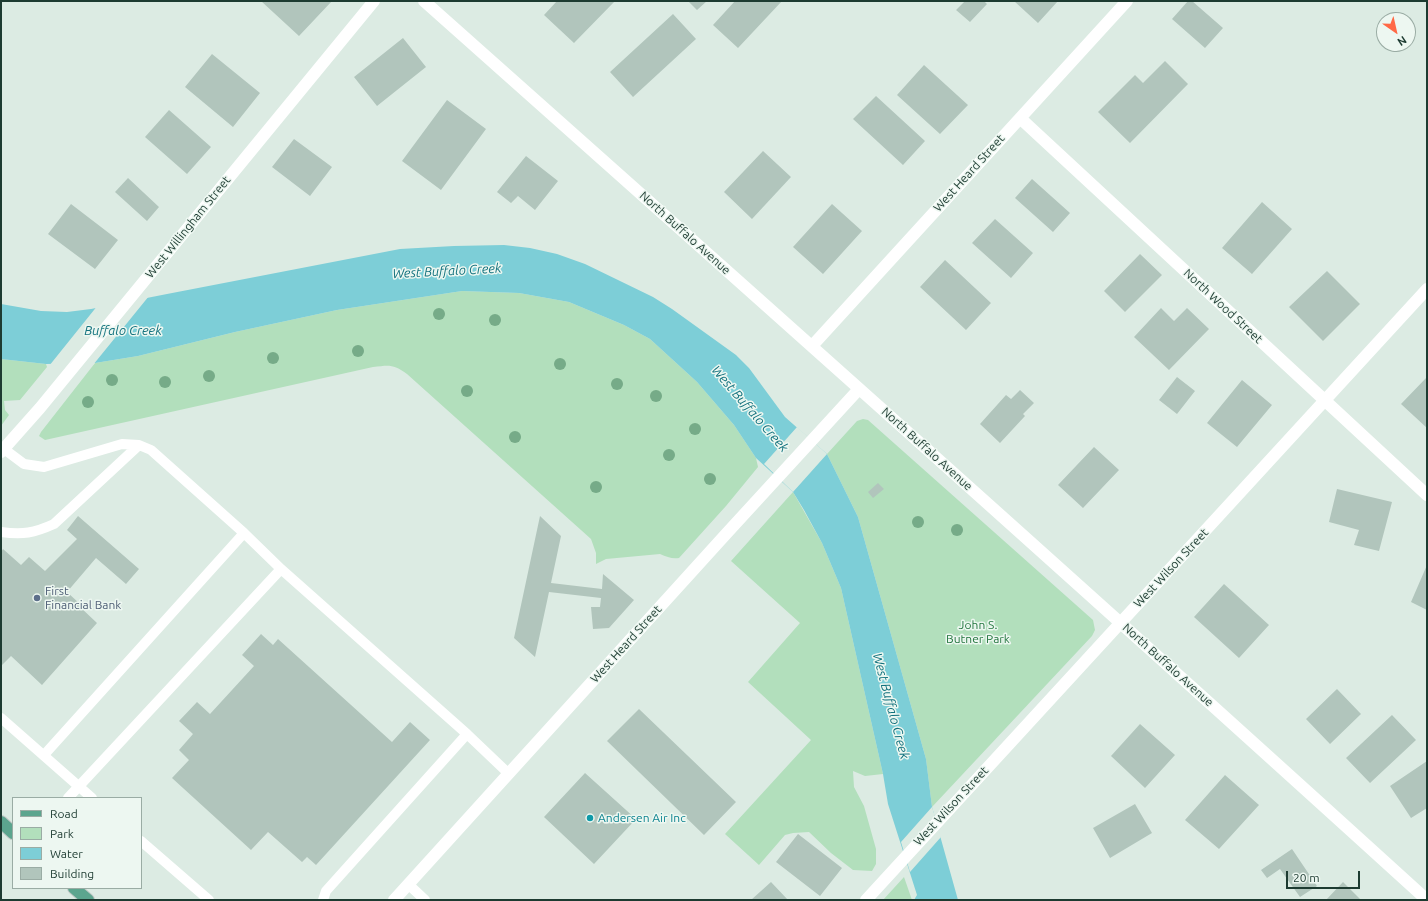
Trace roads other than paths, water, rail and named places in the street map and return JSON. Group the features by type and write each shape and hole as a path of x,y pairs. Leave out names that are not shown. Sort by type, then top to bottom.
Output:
{"main road":[{"path":"1,822 12,832"},
{"path":"75,889 88,900"}],"street":[{"name":"West Willingham Street","path":"2,450 40,408 374,1"},
{"name":"North Buffalo Avenue","path":"424,1 812,346 1427,900"},
{"name":"West Heard Street","path":"812,346 1127,1"},
{"name":"North Wood Street","path":"1020,118 1427,494"},
{"name":"West Wilson Street","path":"866,900 1427,289"},
{"name":"West Heard Street","path":"394,900 859,389"}],"lane":[{"path":"2,450 24,464 44,467 122,444 139,445 152,450 244,533 281,569 467,734 509,774"},
{"path":"1,532 16,534 38,532 54,524 139,445"},
{"path":"44,755 244,533"},
{"path":"69,797 281,569"},
{"path":"1,718 91,797"},
{"path":"323,900 326,891 467,734"},
{"path":"142,842 209,900"},
{"path":"408,884 425,900"}],"water":[{"name":"Buffalo Creek","path":"504,245 530,248 557,254 585,264 653,297 672,309 736,355 749,368 785,417 827,454 858,517 926,759 932,807 958,900 914,900 917,895 888,804 883,774 841,588 822,543 804,510 793,492 756,458 734,425 697,382 650,339 624,325 569,302 519,293 462,291 337,310 235,332 138,356 95,363 46,364 1,359 1,304 41,311 67,312 91,309 400,249"}],"place":[{"name":"First Financial Bank","path":"37,598"},
{"name":"Andersen Air Inc","path":"590,818"}],"water label":[{"name":"West Buffalo Creek","path":"447,271"},
{"name":"West Buffalo Creek","path":"750,409"},
{"name":"West Buffalo Creek","path":"891,706"}],"park label":[{"name":"John S. Butner Park","path":"978,632"}]}
